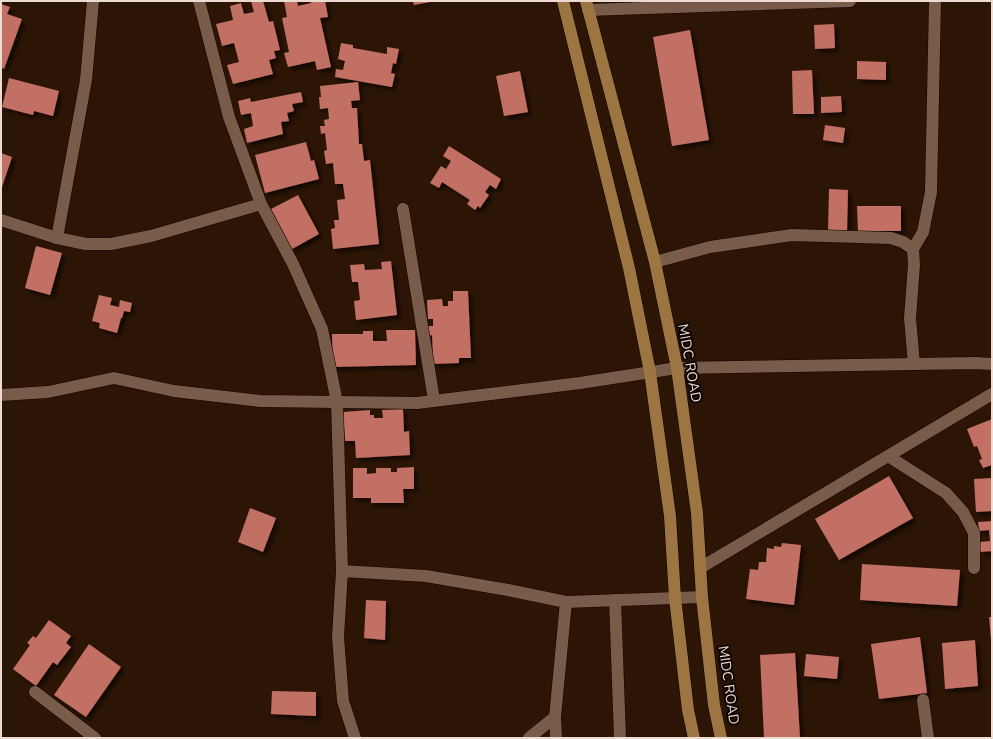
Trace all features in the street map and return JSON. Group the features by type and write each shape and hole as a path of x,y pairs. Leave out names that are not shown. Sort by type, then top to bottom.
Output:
{"main road":[{"path":"563,1 628,268 650,372 670,516 675,598 688,710 694,738"},
{"name":"MIDC ROAD","path":"587,6 655,262 677,368 697,513 702,597 714,706 721,738"}],"street":[{"path":"57,238 86,80 93,1"},
{"path":"199,1 229,118 261,204 292,264 322,329 337,402 342,571 338,637 342,701 355,738"},
{"path":"587,6 850,1"},
{"path":"914,364 910,318 914,265 913,249 923,232 931,192 935,1"},
{"path":"1,220 57,238 86,244 110,244 151,236 261,204"},
{"path":"403,209 434,400"},
{"path":"655,262 710,247 792,234 891,238 903,242 913,249"},
{"path":"1,395 48,392 114,378 174,391 260,401 418,403 580,383 677,368 975,363 992,364"},
{"path":"700,568 992,394"},
{"path":"888,456 946,493 963,512 974,533 974,568"},
{"path":"342,571 426,576 566,602 702,597"},
{"path":"614,600 620,738"},
{"path":"556,738 555,717 566,602"},
{"path":"35,692 95,738"},
{"path":"923,700 928,738"},
{"path":"529,738 555,717"}],"building":[{"path":"251,1 263,1 269,22 273,21 280,50 274,51 276,58 269,60 273,74 233,84 227,65 239,62 234,43 222,46 216,24 233,20 230,6 241,3 244,14 254,12"},
{"path":"284,1 297,1 298,6 311,3 311,1 325,1 328,17 320,18 331,67 317,70 315,61 288,67 284,53 289,52 282,18 287,17"},
{"path":"413,1 430,1 430,2 414,5"},
{"path":"1,4 10,7 7,14 22,19 4,69 1,67"},
{"path":"834,24 835,48 815,49 814,25"},
{"path":"690,30 709,140 672,146 653,37"},
{"path":"341,43 353,45 353,48 387,54 387,47 399,49 396,64 393,63 391,73 395,74 392,87 335,77 336,69 343,70 345,61 338,59"},
{"path":"857,61 886,62 886,80 857,79"},
{"path":"812,70 814,114 793,114 792,71"},
{"path":"520,71 528,112 504,116 496,76"},
{"path":"9,78 59,91 53,116 34,111 33,115 2,107"},
{"path":"358,82 360,100 351,101 352,108 357,108 359,144 362,144 364,161 370,160 379,244 333,249 331,229 335,228 334,220 339,220 337,200 345,199 343,184 335,184 333,163 326,164 324,151 327,150 325,133 321,134 320,126 325,126 324,120 329,119 328,108 320,109 320,86"},
{"path":"301,92 303,102 292,104 294,111 287,113 289,121 281,122 283,134 247,143 244,129 253,126 251,113 241,115 238,101 250,98 251,102"},
{"path":"841,96 842,112 821,113 821,97"},
{"path":"825,125 845,128 843,143 823,140"},
{"path":"306,142 311,161 314,160 319,179 265,193 255,155"},
{"path":"449,146 501,179 496,189 490,185 485,192 489,195 480,208 478,206 475,210 467,204 470,200 442,182 439,188 430,183 441,166 446,169 451,161 443,156"},
{"path":"1,153 12,157 1,190"},
{"path":"829,189 848,190 847,231 828,231"},
{"path":"298,195 319,234 292,249 271,209"},
{"path":"857,206 901,206 901,231 858,231"},
{"path":"36,246 62,253 50,295 25,288"},
{"path":"391,261 397,315 356,320 354,301 360,300 358,282 352,282 350,265 364,264 365,270 382,269 381,262"},
{"path":"453,291 468,291 471,358 459,358 459,363 430,364 433,359 432,335 429,336 428,326 433,326 433,319 428,319 427,300 442,299 443,306 448,306 448,301 453,301"},
{"path":"99,295 112,298 110,305 119,307 120,300 132,303 130,312 124,311 117,333 99,328 100,323 92,321"},
{"path":"386,330 415,330 416,365 333,367 332,334 363,334 363,331 373,331 373,341 387,341"},
{"path":"403,409 404,432 409,431 410,455 356,458 355,441 345,441 343,412 370,410 370,415 374,415 374,418 383,418 382,410"},
{"path":"992,419 992,465 983,468 979,460 982,459 977,446 974,447 967,429"},
{"path":"414,467 414,489 403,489 404,503 371,503 371,498 353,498 353,468 367,468 367,474 376,473 376,468 391,468 391,472 397,472 397,468"},
{"path":"889,476 913,518 839,560 815,519"},
{"path":"992,478 992,511 976,512 974,479"},
{"path":"250,508 276,518 263,552 238,542"},
{"path":"992,521 992,551 980,552 979,542 990,541 989,530 979,531 978,522"},
{"path":"782,543 801,545 794,605 746,599 750,569 758,570 759,562 766,562 767,548 774,549 774,546 781,547"},
{"path":"862,564 960,570 957,606 860,600"},
{"path":"366,600 386,601 385,640 364,638"},
{"path":"989,617 992,617 992,640 991,640"},
{"path":"49,620 71,636 66,643 71,647 57,665 53,662 36,686 13,669 30,645 27,643 33,636 36,638"},
{"path":"920,637 927,693 879,699 871,644"},
{"path":"975,640 978,686 945,689 942,643"},
{"path":"89,644 121,667 86,717 54,695"},
{"path":"795,653 800,738 764,738 760,655"},
{"path":"806,654 839,657 837,679 804,676"},
{"path":"272,691 316,692 316,716 271,714"}]}
